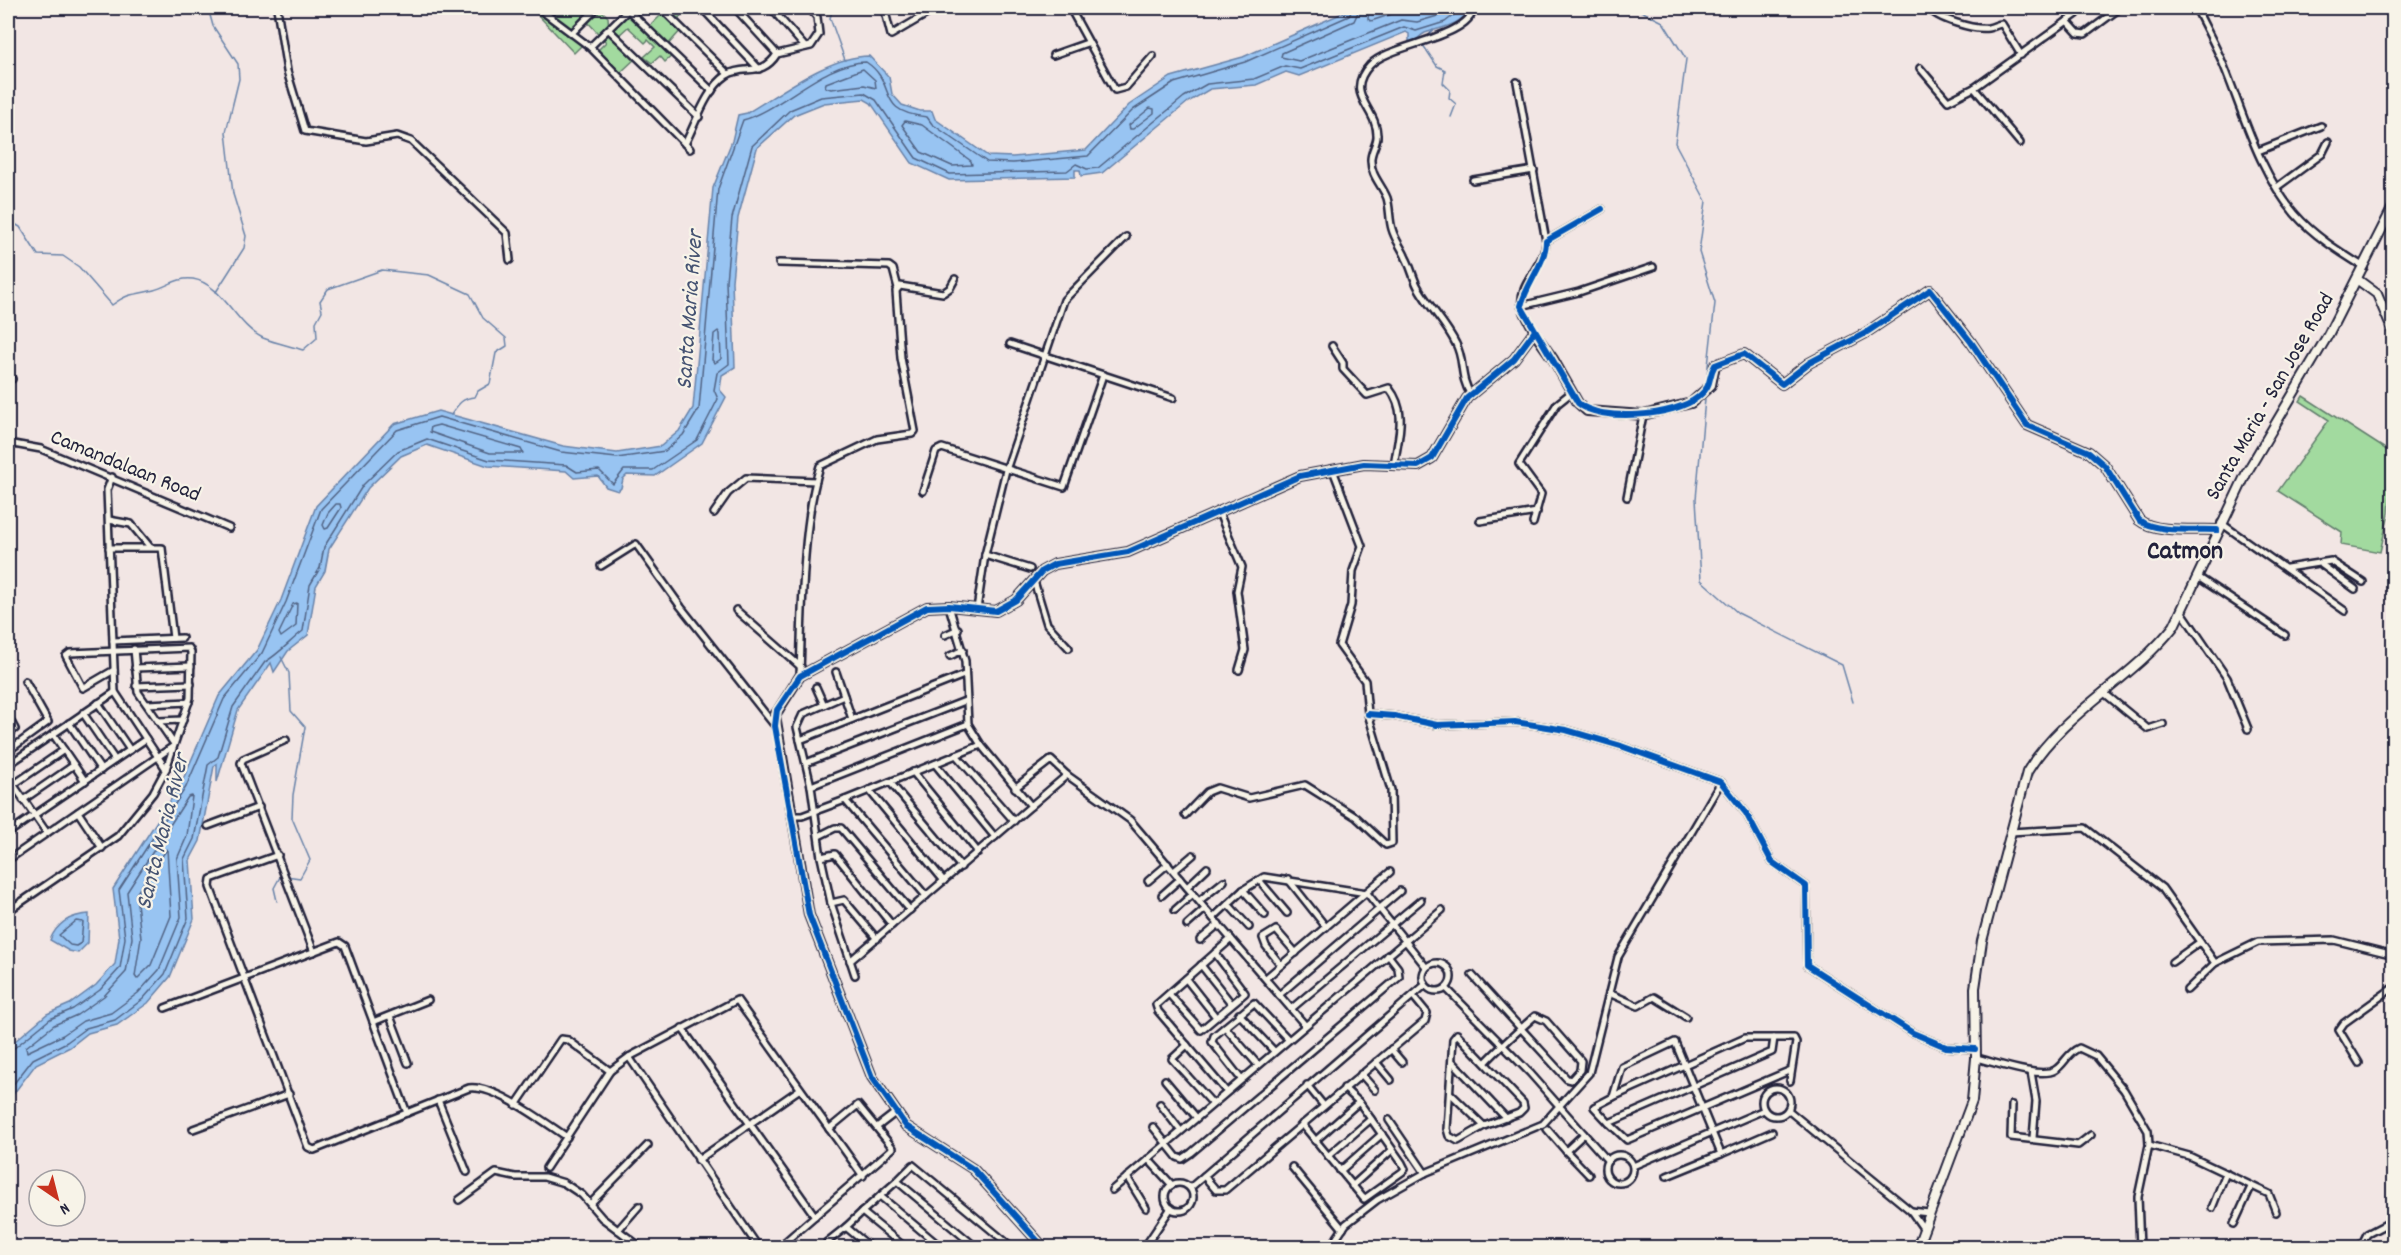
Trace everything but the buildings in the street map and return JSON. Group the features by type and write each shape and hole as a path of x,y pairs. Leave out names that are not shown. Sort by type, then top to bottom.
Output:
{"street":[{"path":"277,8 287,72 305,131 366,141 397,136 411,141 507,233 510,260"},
{"path":"537,8 573,32 590,47 690,149"},
{"path":"545,13 554,8"},
{"path":"573,32 597,8"},
{"path":"661,8 728,74"},
{"path":"702,8 759,69"},
{"path":"735,8 777,54"},
{"path":"771,8 805,47"},
{"path":"884,8 891,35 937,8"},
{"path":"1070,8 1087,43 1115,90 1126,87 1153,56"},
{"path":"1471,394 1463,382 1458,347 1445,323 1418,286 1394,236 1387,198 1372,171 1371,160 1378,136 1367,106 1360,100 1359,89 1362,77 1371,64 1391,52 1423,44 1464,22 1474,8"},
{"path":"1929,8 1934,15 1958,23 1987,28 2002,24 2021,55"},
{"path":"2067,21 2078,33 2085,34 2120,8"},
{"path":"2196,8 2223,63 2258,151 2277,187 2295,214 2331,246 2364,267"},
{"path":"590,47 629,9 712,91"},
{"path":"686,144 712,91 728,74 759,69 770,65 777,54 810,46 819,34 813,9"},
{"path":"1920,68 1948,101 1974,88 2078,14"},
{"path":"609,30 699,117"},
{"path":"1053,55 1087,43"},
{"path":"1517,82 1546,241 1546,249 1525,289 1521,306 1534,332 1578,403 1587,411 1643,415 1691,403 1711,385 1715,365 1744,354 1782,384 1809,363 1864,334 1930,290 1971,342 2027,425 2089,452 2104,466 2139,520 2146,526 2219,526 2287,568 2345,611"},
{"path":"1974,88 2020,143"},
{"path":"2258,151 2321,126"},
{"path":"2277,187 2322,154 2328,142"},
{"path":"1473,180 1534,170"},
{"name":"Santa Maria - San Jose Road","path":"1917,1248 1972,1101 1976,1058 1975,988 1982,941 2027,772 2040,750 2082,708 2160,642 2182,612 2219,526 2358,280 2394,205"},
{"path":"1546,241 1602,209"},
{"path":"976,609 985,555 1006,470 1064,300 1126,237"},
{"path":"779,263 889,266 893,269 898,288 896,291 902,358 915,431 912,434 877,439 822,464 816,481 807,556 800,676"},
{"path":"1521,306 1579,292 1653,267"},
{"path":"898,288 922,287 943,293 955,279"},
{"path":"2358,280 2377,294 2394,334"},
{"path":"1044,1248 973,1169 906,1126 872,1077 809,915 775,726 777,710 800,676 927,607 949,606 996,611 1016,600 1042,571 1055,564 1128,552 1300,476 1364,464 1418,466 1432,458 1459,408 1471,394 1514,359 1534,332"},
{"path":"1010,344 1173,398"},
{"path":"1332,346 1343,363 1343,369 1367,396 1389,388 1398,399 1401,409 1394,466"},
{"path":"923,491 939,448 1061,488 1066,486 1103,375"},
{"path":"1533,524 1541,494 1519,464 1523,454 1557,404 1572,392"},
{"path":"1627,497 1643,415"},
{"name":"Camandalaan Road","path":"8,442 41,449 229,528"},
{"path":"1185,815 1207,792 1217,788 1249,798 1305,785 1356,817 1386,845 1392,843 1391,790 1368,714 1365,681 1339,645 1351,605 1353,571 1362,546 1334,470"},
{"path":"112,477 107,490 115,692 166,769"},
{"path":"714,513 746,478 816,481"},
{"path":"1480,521 1537,512"},
{"path":"1218,513 1242,567 1238,591 1245,650 1239,670"},
{"path":"109,520 131,524 150,547"},
{"path":"601,566 636,544 681,607 775,726"},
{"path":"109,548 162,548 173,638"},
{"path":"985,555 1030,568"},
{"path":"2287,568 2322,565 2331,561 2363,582"},
{"path":"2322,565 2355,589"},
{"path":"2198,577 2285,636"},
{"path":"1034,581 1047,624 1069,648"},
{"path":"949,606 963,650 968,724 981,745 1031,806"},
{"path":"736,610 801,667"},
{"path":"2182,612 2227,678 2248,729"},
{"path":"945,635 958,629"},
{"path":"113,642 182,638"},
{"path":"9,908 118,837 153,793 166,769 189,702 191,666 189,648 113,650 70,653 66,656 83,688 114,670"},
{"path":"134,649 136,686 174,745"},
{"path":"950,657 963,650"},
{"path":"135,668 191,666"},
{"path":"836,672 852,719"},
{"path":"801,740 964,675"},
{"path":"8,752 48,722 25,681"},
{"path":"136,686 191,684"},
{"path":"816,687 824,705"},
{"path":"8,765 115,692"},
{"path":"2103,692 2136,718 2143,727 2148,729 2163,724"},
{"path":"844,696 800,717 797,727 811,786 813,811 831,903 855,975"},
{"path":"806,763 965,701"},
{"path":"147,704 189,702"},
{"path":"98,704 130,750"},
{"path":"83,713 115,760"},
{"path":"1368,714 1394,716 1437,725 1515,722 1566,730 1621,746 1721,782 1746,813 1772,862 1806,886 1807,965 1913,1033 1946,1047 1975,1048"},
{"path":"8,718 15,729 8,734"},
{"path":"158,721 183,720"},
{"path":"69,723 101,770"},
{"path":"811,786 968,724"},
{"path":"53,734 85,781"},
{"path":"8,833 146,739"},
{"path":"286,740 243,759 241,763 314,952"},
{"path":"8,860 174,745"},
{"path":"791,816 802,816 845,800 981,745"},
{"path":"13,785 64,750"},
{"path":"956,755 1014,821"},
{"path":"1015,788 1051,760 1067,775 1130,820 1305,1025"},
{"path":"935,764 995,837"},
{"path":"23,800 74,765"},
{"path":"913,772 978,852"},
{"path":"850,961 1067,775"},
{"path":"8,777 47,833"},
{"path":"890,782 961,867"},
{"path":"1330,1248 1343,1229 1377,1200 1425,1173 1543,1124 1578,1088 1589,1073 1618,957 1721,782"},
{"path":"869,790 944,881"},
{"path":"845,800 926,896"},
{"path":"208,826 259,807"},
{"path":"78,812 102,848"},
{"path":"819,836 835,828 841,828 910,910"},
{"path":"2010,832 2085,828 2162,888 2215,963"},
{"path":"821,857 835,854 892,925"},
{"path":"278,855 211,879 210,887 309,1147 314,1150 469,1088 480,1086 516,1105 567,1137"},
{"path":"1174,871 1193,855"},
{"path":"1148,881 1168,864"},
{"path":"1187,887 1207,868"},
{"path":"1266,978 1390,872"},
{"path":"1213,918 1243,891 1264,877 1367,893 1426,967"},
{"path":"1162,895 1180,879"},
{"path":"1288,879 1326,927"},
{"path":"1259,880 1287,913"},
{"path":"1199,901 1224,881"},
{"path":"1243,891 1265,915"},
{"path":"1279,995 1400,891"},
{"path":"1175,910 1193,894"},
{"path":"831,903 844,900 877,939"},
{"path":"1291,1009 1421,900"},
{"path":"1228,904 1249,927"},
{"path":"1187,925 1205,909"},
{"path":"1112,1190 1196,1116 1442,910"},
{"path":"1200,940 1219,924"},
{"path":"1281,965 1266,946 1263,938 1276,930 1296,953"},
{"path":"1226,1091 1156,1008 1158,1003 1231,939"},
{"path":"2187,990 2215,963 2258,942 2334,940 2394,955"},
{"path":"165,1008 339,942 345,946 406,1113"},
{"path":"2172,962 2200,942"},
{"path":"1169,994 1201,1030 1246,991 1215,953"},
{"path":"1153,1128 1177,1157 1182,1159 1228,1123 1399,977 1398,968 1388,955"},
{"path":"1438,962 1445,965 1451,976 1446,988 1435,991 1425,985 1423,973 1426,967 1438,962"},
{"path":"1202,965 1231,1003"},
{"path":"1472,975 1521,1028 1567,1079 1574,1077 1580,1070 1581,1061 1546,1022 1535,1016 1521,1028 1486,1062"},
{"path":"1186,979 1216,1017"},
{"path":"1190,1188 1425,985"},
{"path":"2359,1063 2339,1030 2344,1023 2394,987"},
{"path":"1446,988 1503,1045 1608,1161"},
{"path":"1609,993 1638,1006 1654,997 1686,1017"},
{"path":"1204,1176 1216,1190 1225,1190 1428,1018 1413,996"},
{"path":"373,1022 428,1000"},
{"path":"546,1168 610,1071 629,1057 737,1000 863,1176"},
{"path":"1241,1079 1212,1042 1214,1036 1239,1014 1254,1004 1288,1039"},
{"path":"1239,1014 1274,1051"},
{"path":"390,1016 408,1063"},
{"path":"1225,1027 1258,1065"},
{"path":"682,1029 815,1216"},
{"path":"1457,1034 1523,1102 1524,1108 1519,1113 1484,1126 1458,1141 1449,1136 1453,1062 1453,1039 1457,1034"},
{"path":"1790,1081 1795,1040 1745,1038 1594,1107 1628,1140 1791,1070"},
{"path":"1609,1124 1772,1052 1774,1038"},
{"path":"516,1105 561,1039 568,1040 610,1071"},
{"path":"1613,1097 1622,1067 1675,1042 1721,1154"},
{"path":"1187,1045 1172,1059 1212,1103"},
{"path":"1976,1058 2042,1075 2054,1071 2070,1052 2079,1048 2096,1056 2124,1090 2148,1131 2149,1145 2138,1197 2140,1248"},
{"path":"1391,1049 1402,1062"},
{"path":"629,1057 759,1248"},
{"path":"1376,1062 1391,1080"},
{"path":"1453,1062 1506,1118"},
{"path":"2031,1072 2036,1101 2033,1138"},
{"path":"1361,1074 1375,1090"},
{"path":"1165,1080 1196,1116"},
{"path":"1307,1085 1324,1106"},
{"path":"1302,1125 1364,1199 1402,1172 1404,1168 1402,1163 1382,1134 1359,1102 1344,1088"},
{"path":"1780,1088 1790,1097 1788,1110 1776,1117 1764,1110 1762,1104 1767,1091 1780,1088"},
{"path":"698,1160 800,1089"},
{"path":"193,1129 289,1094"},
{"path":"1451,1094 1484,1126"},
{"path":"438,1100 467,1172"},
{"path":"1315,1141 1359,1102"},
{"path":"1160,1104 1180,1130"},
{"path":"778,1248 893,1148 858,1105 829,1129"},
{"path":"2012,1105 2010,1135 2078,1145 2091,1135"},
{"path":"1633,1166 1764,1110"},
{"path":"1788,1110 1911,1211 1923,1227"},
{"path":"877,1127 896,1113"},
{"path":"1328,1156 1371,1119"},
{"path":"1389,1120 1425,1173"},
{"path":"1547,1129 1589,1175"},
{"path":"1667,1176 1772,1132"},
{"path":"1340,1171 1382,1134"},
{"path":"1566,1151 1584,1134"},
{"path":"590,1204 648,1145"},
{"path":"2149,1145 2188,1156 2269,1194 2276,1212"},
{"path":"1352,1186 1392,1150"},
{"path":"1619,1155 1630,1160 1633,1166 1630,1178 1620,1184 1608,1178 1606,1173 1608,1161 1619,1155"},
{"path":"1148,1159 1172,1185"},
{"path":"821,1248 913,1165 1013,1248"},
{"path":"1292,1167 1343,1229"},
{"path":"459,1200 496,1173 556,1180 582,1195 602,1218 642,1248"},
{"path":"2212,1208 2226,1173"},
{"path":"1127,1177 1146,1208"},
{"path":"897,1181 977,1248"},
{"path":"1171,1208 1166,1196 1172,1185 1178,1183 1190,1188"},
{"path":"2234,1224 2251,1187"},
{"path":"1171,1208 1184,1210 1190,1206 1193,1200 1190,1188"},
{"path":"880,1196 942,1248"},
{"path":"618,1230 639,1206"},
{"path":"1144,1248 1171,1208"},
{"path":"1911,1211 1929,1213"},
{"path":"862,1212 906,1248"},
{"path":"2360,1248 2367,1234 2394,1220"},
{"path":"846,1227 871,1248"},
{"path":"827,1242 834,1248"}],"green space":[{"path":"546,8 571,8 575,12 580,8 599,8 608,17 609,30 636,58 620,73 598,50 606,42 586,20 573,32 584,43 574,53 538,15"},
{"path":"628,10 647,29 665,11 672,13 676,10 682,16 674,20 682,29 666,47 674,54 665,62 660,56 652,63 644,57 655,47 648,40 645,43 628,27 619,35 611,28"},
{"path":"2303,396 2393,454 2389,513 2380,552 2341,545 2342,532 2278,491 2329,420 2300,401"}],"water":[{"name":"Santa Maria River","path":"1354,8 1470,8 1462,19 1425,33 1409,44 1409,34 1406,32 1299,76 1286,72 1256,85 1210,89 1188,102 1102,173 1081,176 1080,170 1075,170 1075,177 949,180 912,163 871,103 864,99 824,103 794,115 757,148 738,218 732,281 735,367 722,375 720,390 726,397 702,443 655,476 627,475 618,491 606,487 598,476 574,478 566,471 488,466 427,445 401,456 368,488 329,549 325,571 316,586 308,635 288,651 274,672 271,663 238,710 217,782 217,764 214,766 200,841 190,860 194,919 170,977 148,1003 117,1025 88,1033 70,1047 36,1064 8,1101 8,1047 47,1014 70,1004 96,985 115,964 119,938 113,889 181,784 219,696 257,650 281,600 316,506 394,424 438,411 563,446 617,453 661,446 679,431 693,408 713,188 732,141 738,115 747,113 822,69 838,62 869,56 889,77 892,94 902,105 920,111 932,111 935,119 988,156 1013,157 1086,150 1129,105 1171,77 1243,57"},
{"path":"89,914 88,943 78,953 69,951 50,940 56,929 65,921"}],"waterway":[{"path":"208,8 213,26 238,64 239,79 226,132 233,194 246,236 244,248 216,292"},
{"path":"833,8 830,18 845,60"},
{"path":"1635,8 1663,22 1686,59 1675,143 1706,201 1699,252 1715,303 1706,384"},
{"path":"1427,38 1433,30"},
{"path":"1423,45 1437,66 1445,70 1443,83 1450,90 1449,98 1456,104 1451,117"},
{"path":"8,220 20,227 38,255 63,256 79,267 112,305 128,296 154,290 183,279 193,279 204,282 213,289 253,332 268,340 303,350 317,338 316,322 322,311 320,301 328,289 382,270 429,275 470,294 483,318 506,338 507,346 496,353 490,384 478,391 475,397 461,402 451,415"},
{"path":"1705,399 1696,499 1701,580 1738,613 1842,665 1853,702"},
{"path":"281,657 289,673 291,711 305,727 293,795 292,818 310,860 300,878 286,876"},
{"path":"277,901 274,888 281,875"}],"cycle path":[{"path":"1602,209 1546,241 1543,257 1521,306 1578,403 1589,409 1620,415 1656,413 1673,409 1687,404 1703,392 1715,365 1744,354 1782,384 1809,363 1864,334 1930,290 1971,342 2027,425 2089,452 2105,466 2139,520 2165,529 2217,530"},
{"path":"1044,1248 973,1169 906,1126 872,1077 809,915 775,726 777,710 800,676 927,607 949,606 996,611 1016,600 1042,571 1055,564 1128,552 1300,476 1364,464 1418,466 1432,458 1467,398 1514,359 1534,332"},
{"path":"1368,714 1394,716 1437,725 1515,722 1566,730 1621,746 1721,782 1746,813 1772,862 1806,886 1807,965 1913,1033 1946,1047 1975,1049"}],"district":[{"name":"Catmon","path":"2185,552"}]}
